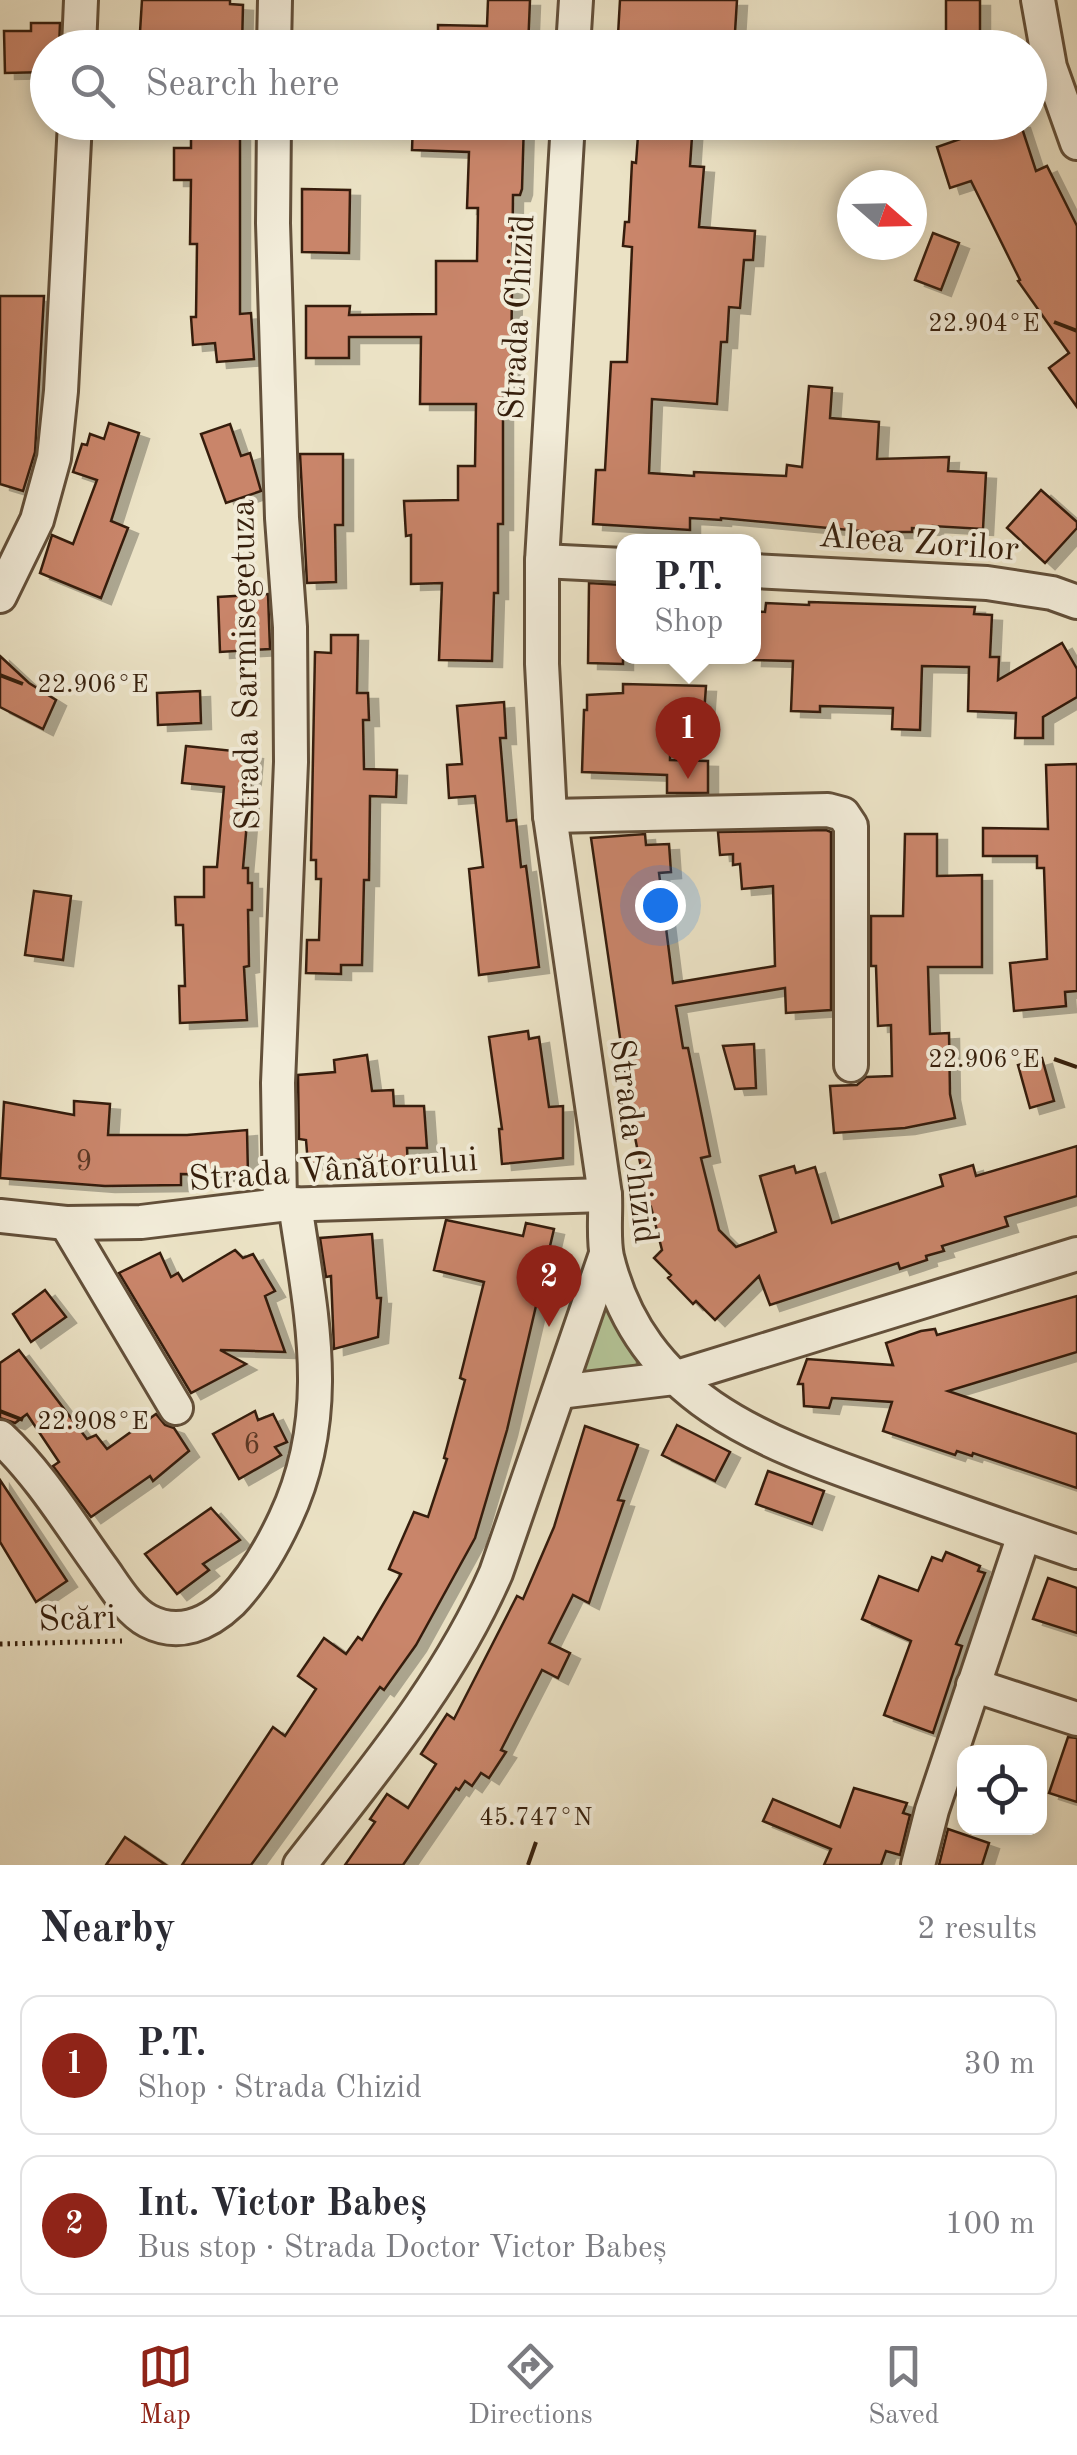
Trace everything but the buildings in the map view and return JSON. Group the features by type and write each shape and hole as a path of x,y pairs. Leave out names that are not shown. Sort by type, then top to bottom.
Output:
{"street":[{"path":"80,30 81,0"},
{"path":"274,30 275,0"},
{"path":"574,30 576,0"},
{"path":"1038,0 1043,30"},
{"path":"1047,50 1077,143"},
{"path":"0,596 36,520 54,458 74,140"},
{"name":"Strada Sarmisegetuza","path":"144,1620 163,1627 185,1628 201,1624 221,1611 256,1572 298,1492 314,1433 310,1308 287,1205 278,1083 290,762 290,627 275,329 274,140"},
{"name":"Strada Chizid","path":"567,140 542,561 542,664 550,816 605,1196 606,1254 624,1304 642,1336 674,1378 756,1436 798,1455 1077,1552"},
{"path":"542,561 616,564"},
{"name":"Aleea Zorilor","path":"761,570 987,583 1052,592 1077,602"},
{"path":"550,816 828,810 843,814 851,826 851,1065"},
{"name":"Strada Vânătorului","path":"0,1216 66,1223 141,1222 287,1205 605,1196"},
{"path":"66,1223 176,1408"},
{"path":"300,1865 416,1715 454,1658 496,1573 606,1254"},
{"path":"559,1392 674,1378 1077,1254"},
{"path":"0,1437 144,1620"},
{"path":"918,1865 932,1810 1024,1535"},
{"path":"973,1686 1077,1719"}],"path":[{"name":"Scări","path":"0,1644 134,1641 144,1620"}],"green space":[{"path":"609,1300 637,1360 637,1368 589,1374 583,1369 603,1302"}],"place":[{"name":"P.T.","path":"688,779"},
{"name":"Int. Victor Babeș","path":"549,1327"}]}
